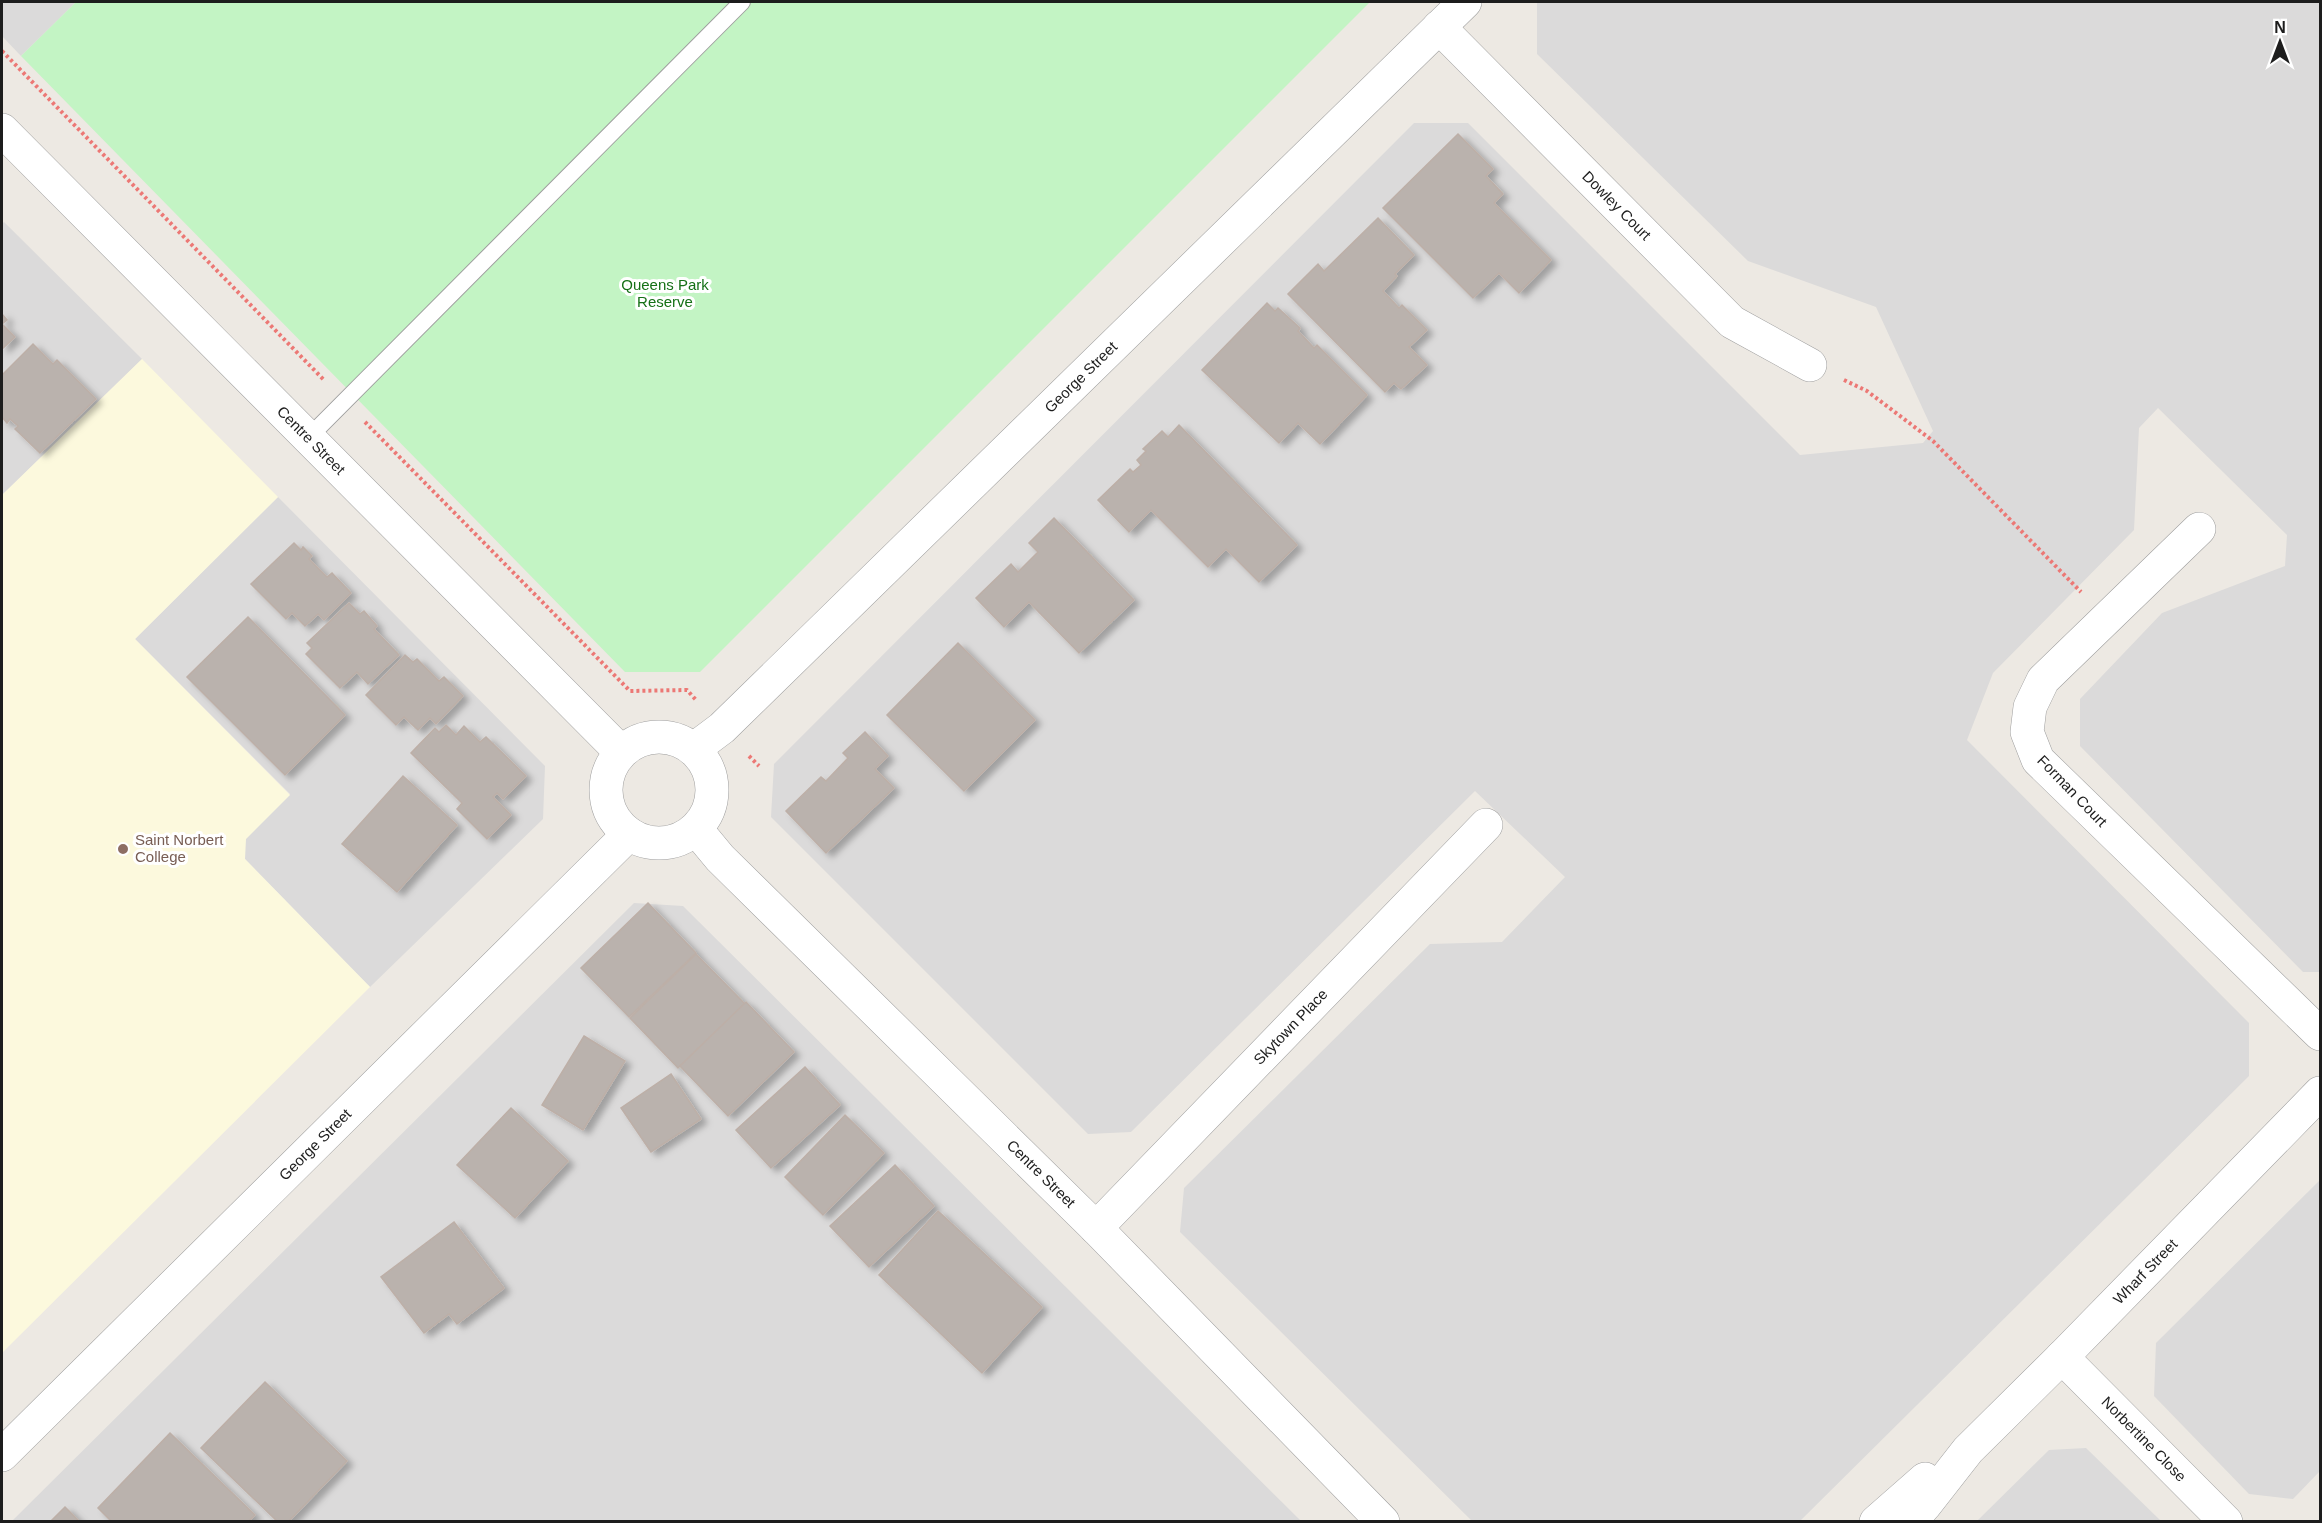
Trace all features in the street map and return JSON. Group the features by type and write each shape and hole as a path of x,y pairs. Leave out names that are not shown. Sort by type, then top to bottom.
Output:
{"street":[{"name":"George Street","path":"694,749 722,728 1464,2"},
{"name":"Dowley Court","path":"1439,27 1732,322 1810,365"},
{"name":"Centre Street","path":"2,130 621,752"},
{"name":"Forman Court","path":"2199,529 2043,680 2030,707 2027,732 2038,760 2320,1034"},
{"path":"651,737 667,737 683,742 694,749 706,766 712,782 711,799 706,815 696,829 681,839 663,843 645,842 629,834 617,824 606,795 606,780 621,752 651,737"},
{"name":"Skytown Place","path":"1096,1228 1485,825"},
{"name":"Centre Street","path":"696,829 720,858 1096,1228 1383,1521"},
{"name":"George Street","path":"2,1455 629,834"},
{"name":"Wharf Street","path":"1910,1521 1925,1506 1968,1450 2320,1093"},
{"name":"Norbertine Close","path":"2062,1357 2226,1521"},
{"name":"Wharf Street","path":"1876,1521 1950,1457 1968,1450"}],"lane":[{"path":"308,438 742,2"}],"path":[{"path":"2,51 630,691 687,690 759,766"},
{"path":"1810,365 1867,391 1933,441 2106,618"}],"shaded area":[{"path":"2,2 76,2 21,56 2,36"},
{"path":"1537,2 2320,2 2320,972 2303,972 2080,746 2080,699 2162,613 2285,566 2287,535 2158,408 2139,428 2134,530 1993,673 1967,740 2249,1023 2249,1076 1800,1521 1472,1521 1180,1232 1184,1188 1430,944 1502,942 1565,877 1475,791 1131,1132 1088,1134 771,817 774,764 1414,123 1468,123 1800,455 1923,443 1933,431 1876,307 1748,261 1537,54"},
{"path":"4,222 142,359 2,495 2,224"},
{"name":"Saint Norbert College","path":"142,359 278,497 135,639 290,795 246,839 245,859 370,987 2,1353 2,495"},
{"path":"278,497 545,766 543,819 370,987 245,859 245,839 290,794 135,639"},
{"path":"634,903 683,906 1301,1521 11,1522"},
{"path":"2320,1180 2320,1471 2293,1499 2249,1494 2154,1396 2156,1343"},
{"path":"2086,1448 2161,1521 1977,1521 2049,1450"}],"green space":[{"name":"Queens Park Reserve","path":"76,2 1370,2 700,672 625,672 21,56"}],"building":[{"path":"1458,134 1493,169 1486,176 1503,194 1494,203 1551,260 1519,293 1499,273 1473,298 1383,208"},
{"path":"1378,218 1414,255 1395,274 1397,276 1383,291 1399,308 1402,305 1427,330 1409,347 1427,365 1401,389 1394,383 1385,392 1288,294 1318,264 1324,271"},
{"path":"1267,303 1275,311 1278,308 1300,328 1298,331 1314,348 1317,345 1367,395 1320,444 1298,423 1279,443 1202,370"},
{"path":"2,314 7,320 2,324"},
{"path":"2,324 15,337 2,349"},
{"path":"33,344 53,364 57,360 96,399 40,453 15,429 18,426 10,419 7,423 2,417 2,375"},
{"path":"1179,425 1297,545 1259,582 1226,549 1208,567 1151,510 1129,532 1098,500 1130,469 1133,472 1141,465 1137,460 1146,451 1143,449 1162,431 1168,437"},
{"path":"1054,518 1134,600 1079,653 1029,602 1004,627 976,598 1011,564 1018,572 1038,552 1029,543"},
{"path":"294,543 301,550 303,547 312,556 309,559 327,577 332,573 351,593 324,620 318,614 305,626 292,613 286,619 251,584"},
{"path":"349,603 360,614 364,611 377,626 374,629 399,655 368,684 357,672 340,688 306,654 312,648 307,643"},
{"path":"248,617 345,715 285,775 187,677"},
{"path":"958,643 1035,720 964,791 887,715"},
{"path":"405,655 413,662 417,659 439,681 444,677 463,696 436,724 430,718 418,730 404,717 396,725 366,695"},
{"path":"446,725 456,735 464,726 480,742 486,737 526,776 503,799 497,793 493,797 511,815 487,839 457,809 462,803 411,753 435,728 439,732"},
{"path":"865,732 888,756 875,769 894,788 826,853 786,811 821,777 826,781 848,758 843,753"},
{"path":"403,776 457,825 397,892 342,844"},
{"path":"648,903 696,953 629,1017 581,968"},
{"path":"696,954 745,1004 678,1068 630,1018"},
{"path":"746,1002 794,1052 728,1116 680,1066"},
{"path":"584,1036 625,1061 583,1130 542,1105"},
{"path":"805,1067 840,1105 771,1168 736,1130"},
{"path":"671,1074 701,1119 651,1152 621,1108"},
{"path":"511,1108 568,1161 515,1218 457,1165"},
{"path":"845,1115 884,1153 823,1215 785,1177"},
{"path":"895,1165 934,1206 869,1267 830,1226"},
{"path":"938,1211 1042,1307 982,1373 879,1275"},
{"path":"454,1222 504,1288 457,1324 449,1314 424,1333 381,1277"},
{"path":"265,1382 347,1461 288,1522 278,1522 201,1448"},
{"path":"170,1433 255,1515 248,1522 112,1522 98,1508"},
{"path":"65,1507 80,1522 50,1522"}],"place":[{"name":"Saint Norbert College","path":"123,849"}]}
